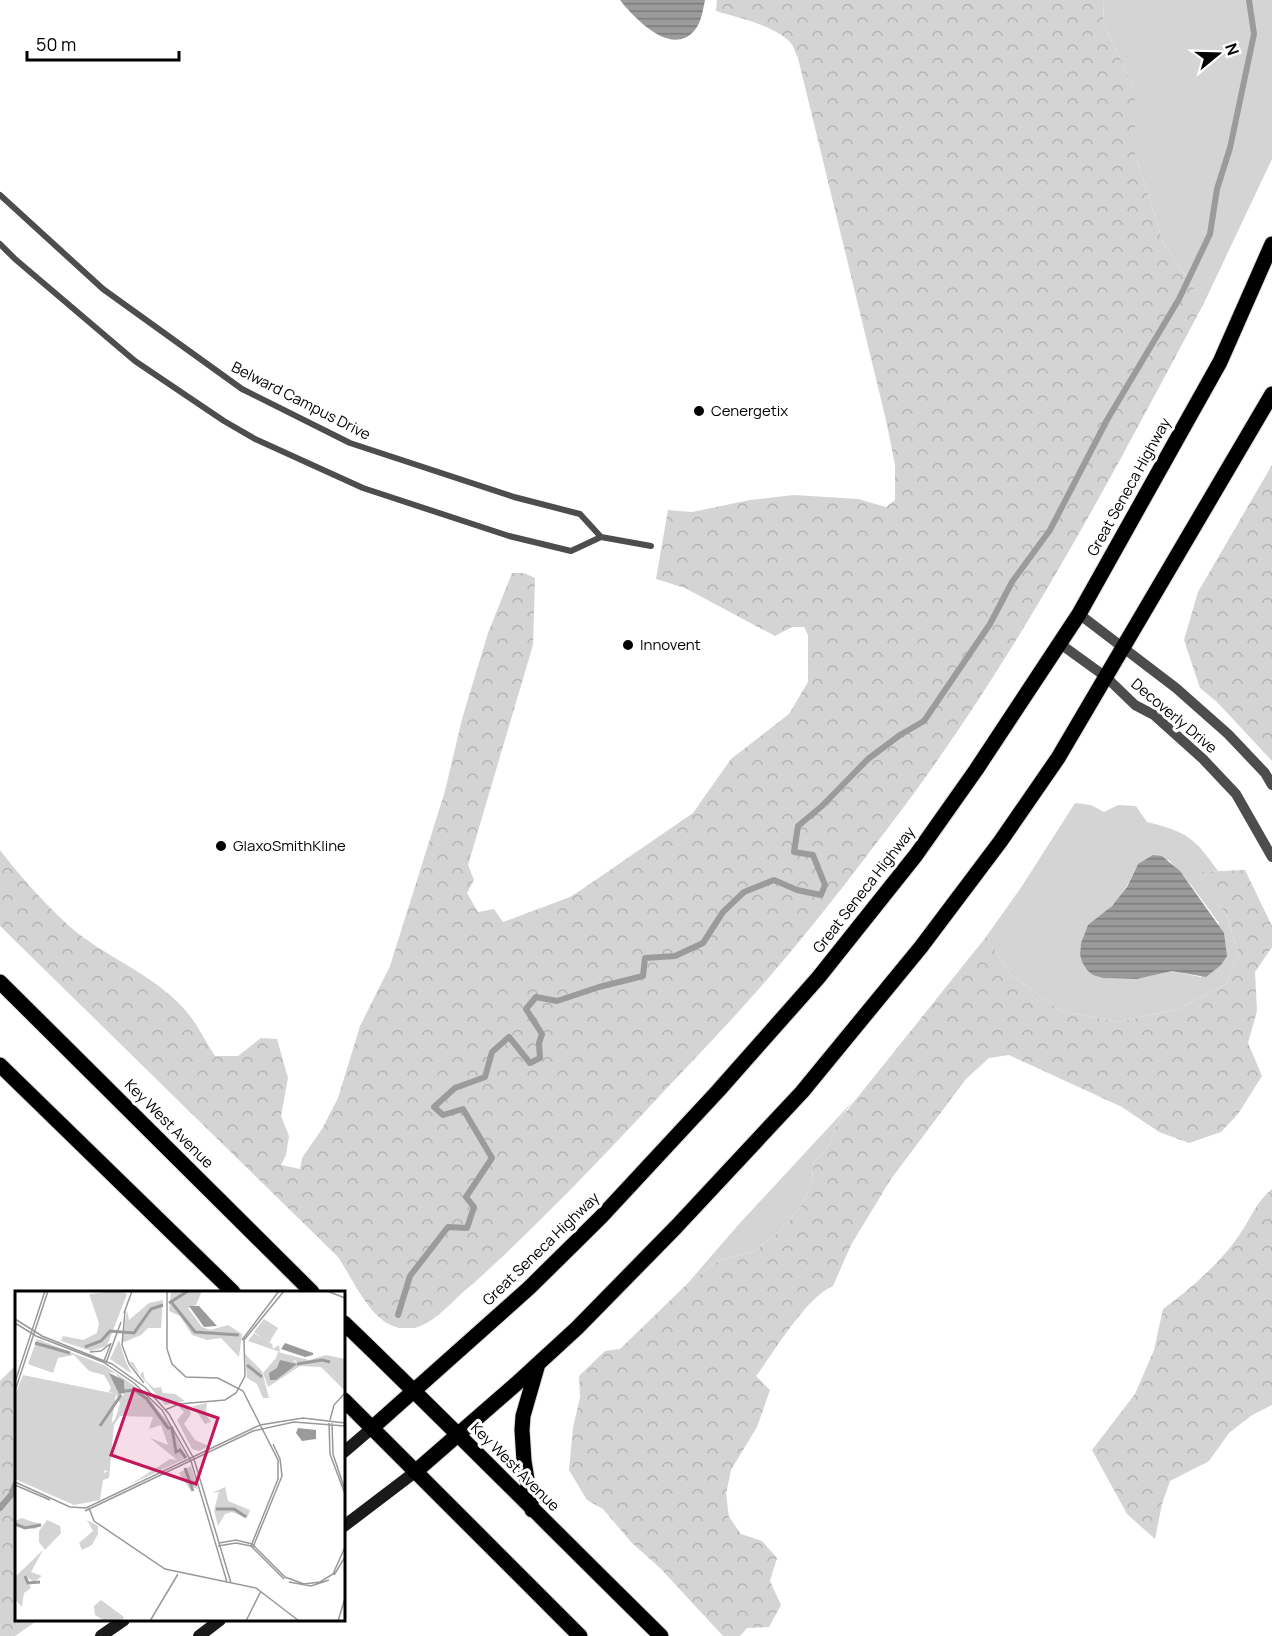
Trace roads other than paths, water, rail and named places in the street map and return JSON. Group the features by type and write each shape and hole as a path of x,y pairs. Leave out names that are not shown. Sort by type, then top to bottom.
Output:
{"main road":[{"name":"Great Seneca Highway","path":"345,1451 529,1288 601,1217 718,1091 818,978 916,855 976,770 1079,614 1220,362 1272,244"},
{"path":"345,1525 415,1472 577,1328 676,1227 802,1092 921,947 1000,842 1058,758 1272,394"},
{"name":"Key West Avenue","path":"0,982 310,1291"},
{"path":"0,1065 231,1291"},
{"name":"Key West Avenue","path":"345,1324 415,1390 532,1510 662,1636"},
{"path":"532,1510 524,1461 522,1430 523,1416 538,1364"},
{"path":"345,1401 580,1636"},
{"path":"101,1636 123,1621"},
{"path":"199,1636 219,1621"}],"street":[{"name":"Belward Campus Drive","path":"0,195 103,289 242,389 350,443 514,497 580,514 601,537"},
{"path":"0,244 135,362 255,439 363,488 509,536 571,551 601,537 651,546"},
{"name":"Decoverly Drive","path":"1079,614 1156,671 1228,734 1265,773 1272,785"},
{"name":"Decoverly Drive","path":"1059,643 1106,676 1136,705 1154,715 1216,773 1236,794 1272,857"}],"waterway":[{"path":"398,1315 410,1276 448,1227 467,1228 474,1207 466,1197 492,1158 463,1109 443,1115 434,1107 455,1088 485,1077 492,1052 509,1037 530,1063 540,1058 539,1043 542,1034 526,1009 536,997 557,1001 643,976 645,958 675,956 703,943 723,912 744,892 774,880 797,890 821,895 825,885 813,855 794,852 798,826 822,806 868,759 900,735 924,721 990,624 1012,582 1050,530 1107,420 1179,299 1210,234 1217,189 1230,148 1254,34 1249,0"},
{"path":"0,1508 11,1495 15,1485"}],"place":[{"name":"Cenergetix","path":"699,411"},
{"name":"Innovent","path":"628,645"},
{"name":"GlaxoSmithKline","path":"221,846"}]}
